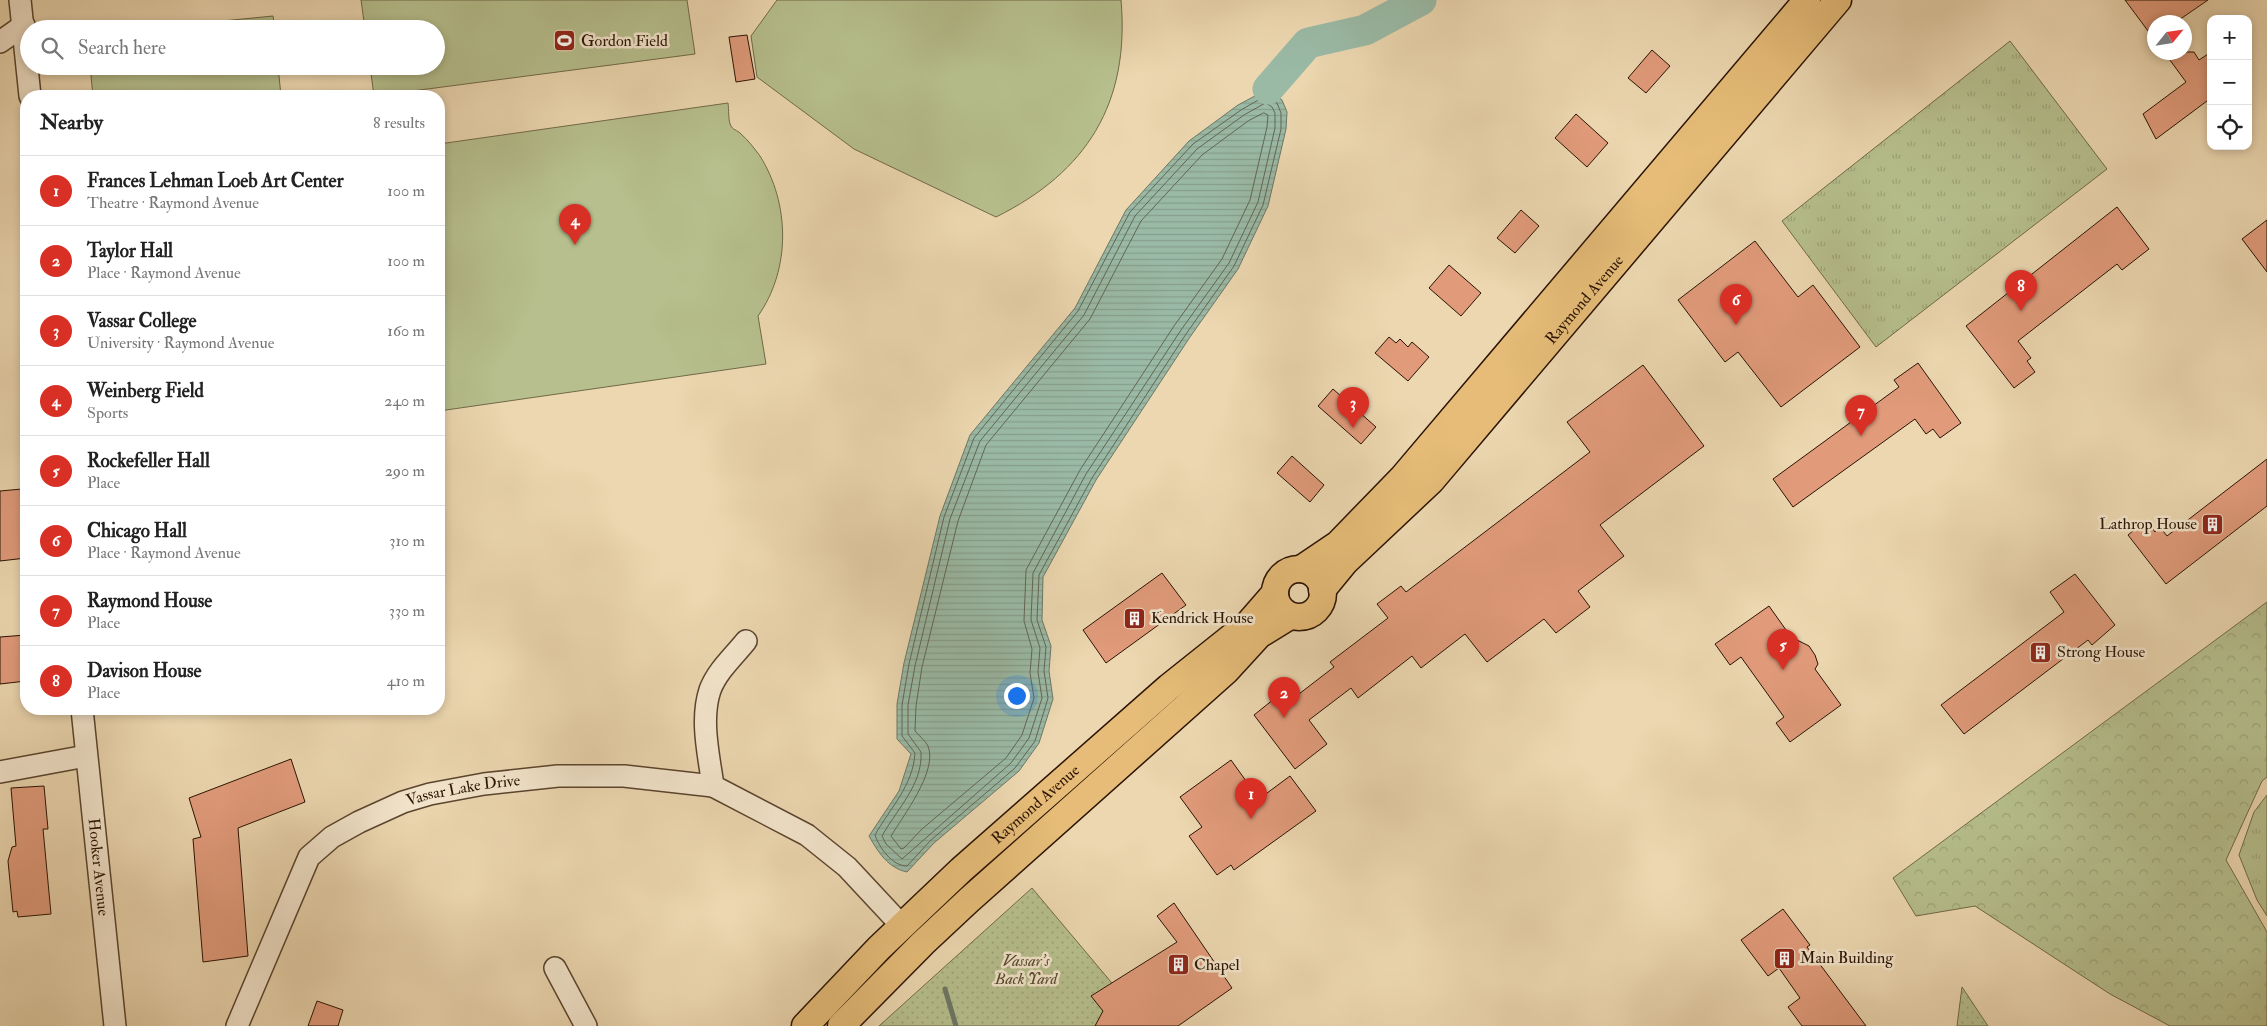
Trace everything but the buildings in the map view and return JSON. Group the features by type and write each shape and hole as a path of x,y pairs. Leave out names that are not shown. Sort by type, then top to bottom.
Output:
{"main road":[{"name":"Raymond Avenue","path":"805,1026 902,926 961,870 1169,687 1248,624 1275,593 1276,586 1285,574 1302,569 1338,544 1403,477 1807,0"},
{"name":"Raymond Avenue","path":"841,1026 922,944 1226,671 1259,635 1290,616 1298,618 1313,613 1321,603 1322,590 1345,562 1430,481 1838,0"},
{"path":"1302,569 1318,578 1322,590"},
{"path":"1275,593 1279,607 1290,616"}],"street":[{"path":"20,0 23,20"},
{"path":"0,42 20,28"},
{"path":"28,75 29,90"},
{"path":"713,786 707,727 710,690 723,668 746,640"},
{"name":"Hooker Avenue","path":"83,715 115,1026"},
{"path":"0,772 86,756"},
{"name":"Vassar Lake Drive","path":"237,1026 276,931 309,858 332,837 359,822 403,802 430,794 484,784 558,776 624,776 713,786 807,835 847,867 902,926"},
{"path":"555,968 586,1026"}],"green space":[{"name":"Gordon Field","path":"361,0 687,0 695,54 420,90 373,90 371,75 445,75 445,20 364,20"},
{"path":"777,0 1121,0 1122,37 1118,71 1109,102 1096,130 1078,156 1055,179 1028,199 996,217 854,149 757,77 751,36"},
{"path":"273,16 274,20 233,20"},
{"path":"2010,41 2107,169 1876,347 1782,221"},
{"path":"91,75 279,75 280,90 92,90"},
{"path":"728,103 730,124 746,138 760,156 770,175 781,215 783,236 781,257 769,298 758,316 766,364 445,410 445,143"},
{"path":"2267,602 2267,777 2262,781 2226,860 2267,932 2267,1026 2170,1026 2110,994 1975,906 1916,916 1893,878"},
{"path":"2267,795 2267,916 2257,900 2239,855 2254,812"},
{"name":"Vassar's Back Yard","path":"1032,888 1148,1026 879,1026"},
{"path":"1962,987 1988,1026 1957,1026"}],"water":[{"path":"1268,89 1282,100 1287,112 1286,129 1268,206 1238,269 1190,337 1096,480 1043,577 1042,620 1051,646 1049,671 1053,699 1039,743 1019,771 934,843 907,872 900,870 884,859 869,836 899,791 911,754 897,739 897,704 904,663 940,516 970,435 1075,308 1126,210 1189,141 1238,105"}],"waterway":[{"path":"1268,89 1308,43 1365,30 1421,0"},
{"path":"945,989 956,1026"}],"place":[{"name":"Gordon Field","path":"565,41"},
{"name":"Weinberg Field","path":"575,245"},
{"name":"Davison House","path":"2021,311"},
{"name":"Chicago Hall","path":"1736,325"},
{"name":"Vassar College","path":"1353,428"},
{"name":"Raymond House","path":"1861,436"},
{"name":"Lathrop House","path":"2213,524"},
{"name":"Kendrick House","path":"1135,618"},
{"name":"Strong House","path":"2041,652"},
{"name":"Rockefeller Hall","path":"1783,670"},
{"name":"Taylor Hall","path":"1284,718"},
{"name":"Frances Lehman Loeb Art Center","path":"1251,819"},
{"name":"Main Building","path":"1784,958"},
{"name":"Chapel","path":"1178,965"}]}
